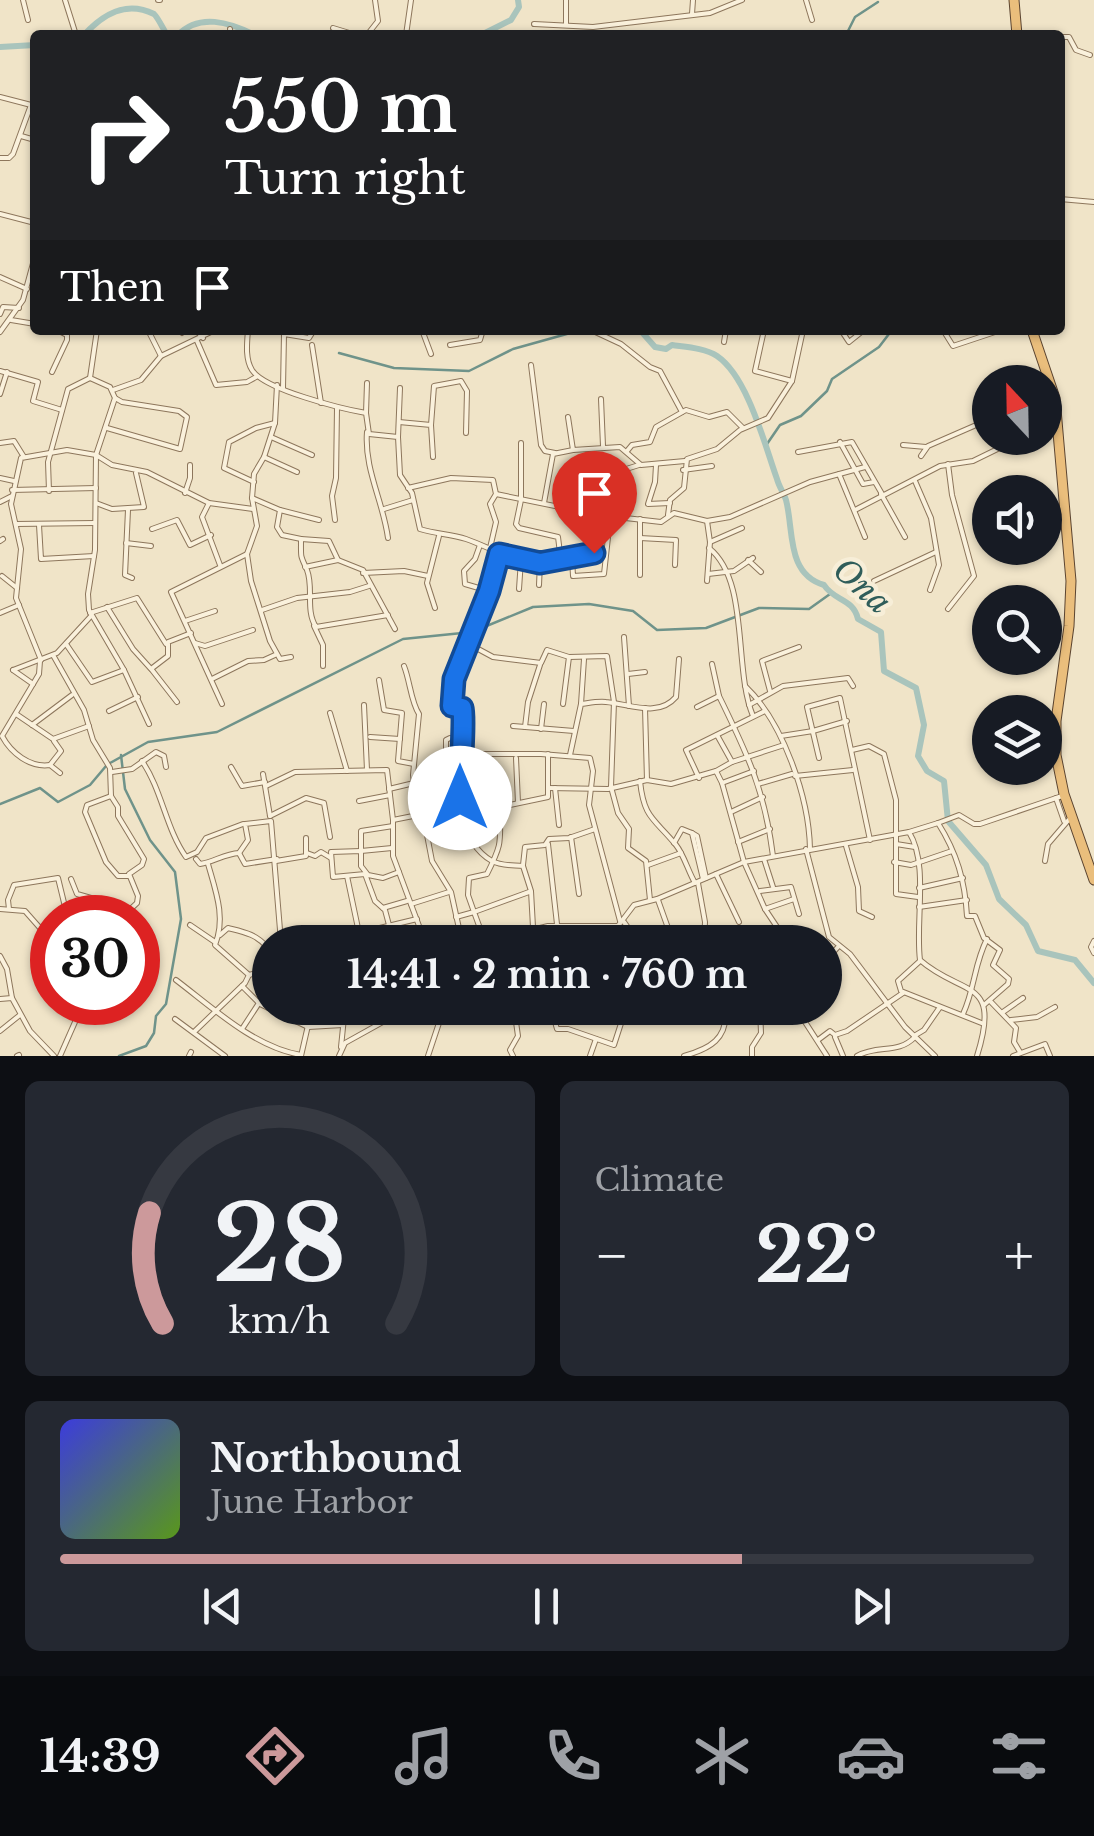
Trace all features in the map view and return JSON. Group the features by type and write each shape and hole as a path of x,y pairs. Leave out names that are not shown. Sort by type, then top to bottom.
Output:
{"highway":[{"path":"1014,0 1017,30"},
{"path":"1034,335 1046,365"},
{"path":"1055,695 1072,596 1062,455"},
{"path":"1059,785 1068,819 1094,880"}],"street":[{"path":"23,0 28,20"},
{"path":"65,0 74,30"},
{"path":"371,30 378,21 376,0"},
{"path":"566,0 566,26"},
{"path":"692,14 693,0"},
{"path":"534,24 581,27 726,9 742,0"},
{"path":"806,0 812,20"},
{"path":"406,30 408,1"},
{"path":"334,28 340,30"},
{"path":"1065,37 1076,50 1090,56"},
{"path":"0,97 30,105"},
{"path":"0,158 11,158 30,113"},
{"path":"20,136 30,139"},
{"path":"1065,200 1094,202"},
{"path":"0,214 30,222"},
{"path":"0,277 27,289"},
{"path":"0,332 19,308 30,277"},
{"path":"0,314 2,307 19,308"},
{"path":"11,320 30,323"},
{"path":"52,372 67,335"},
{"path":"90,378 97,335"},
{"path":"150,335 161,356"},
{"path":"198,335 216,385 247,382 258,376"},
{"path":"90,378 114,390 141,380 161,356 207,335"},
{"path":"248,335 249,363 258,376 337,408 366,413"},
{"path":"284,335 275,423 254,482 252,498 257,526 247,554 260,610 276,654 280,659 292,657"},
{"path":"424,335 431,354"},
{"path":"450,346 480,340 482,335"},
{"path":"601,335 662,372 682,412"},
{"path":"724,342 725,335"},
{"path":"763,335 755,370 792,381"},
{"path":"567,479 605,490 622,490 623,470 685,461 717,449 745,428 762,423 792,381 802,335"},
{"path":"947,335 954,346 986,335"},
{"path":"312,345 321,402"},
{"path":"531,364 545,451 617,446 641,465"},
{"path":"0,370 38,382 33,401 64,410"},
{"path":"0,394 7,372"},
{"path":"49,490 50,454 70,388 90,378"},
{"path":"433,457 434,386 461,382 468,391 466,433"},
{"path":"366,383 367,463 384,509 388,538"},
{"path":"400,388 398,470 414,500 420,529 540,563 605,552"},
{"path":"114,390 115,398 96,454 90,614 124,670 148,724"},
{"path":"105,428 180,449 186,414 115,398"},
{"path":"601,399 603,446"},
{"path":"335,520 332,496 337,408"},
{"path":"627,451 632,445 651,442 656,427 692,410 709,417 727,412 745,428"},
{"path":"568,418 573,450"},
{"path":"398,422 431,425"},
{"path":"254,482 224,468 229,442 275,423"},
{"path":"903,445 926,447 972,427"},
{"path":"367,432 398,437"},
{"path":"271,437 312,455"},
{"path":"0,443 14,442 21,457 12,493 14,525 21,549 17,588 19,605 40,661 39,674 4,732 7,745 34,764 50,765 60,773"},
{"path":"840,442 864,484 874,482"},
{"path":"798,452 852,442 905,537"},
{"path":"521,443 517,527 558,536 561,561"},
{"path":"921,456 926,447"},
{"path":"21,457 67,450 96,454 135,472 147,472 209,503 253,509"},
{"path":"544,503 555,453"},
{"path":"855,510 948,464 985,455"},
{"path":"264,456 297,472"},
{"path":"656,465 648,504 670,503 684,488 685,461"},
{"path":"948,464 952,495 974,576 948,609"},
{"path":"185,494 190,465"},
{"path":"684,470 712,466"},
{"path":"671,514 707,520 730,516 866,467"},
{"path":"96,503 141,509 145,504 135,472"},
{"path":"839,474 865,538"},
{"path":"408,488 460,477 493,480 496,494 490,504 496,522 489,549"},
{"path":"0,478 14,481"},
{"path":"915,481 931,518 939,570 930,590"},
{"path":"0,502 12,493 96,488"},
{"path":"496,494 610,517 661,522 671,514 670,503"},
{"path":"252,498 319,520"},
{"path":"384,509 414,500"},
{"path":"209,503 202,517 220,566"},
{"path":"128,510 126,575 132,578"},
{"path":"280,510 278,532 329,541 338,560 364,573 404,571 428,576"},
{"path":"572,558 573,576 601,575 606,568 610,517"},
{"path":"640,519 640,575"},
{"path":"152,529 176,520 190,546 210,536"},
{"path":"707,520 707,581"},
{"path":"14,525 95,522"},
{"path":"39,525 40,559 94,556"},
{"path":"709,545 742,528"},
{"path":"435,608 428,594 428,576 439,535"},
{"path":"640,538 676,540 675,565"},
{"path":"301,539 300,559 305,567 312,622 322,645 322,666"},
{"path":"126,543 151,546"},
{"path":"480,545 462,578 465,584 489,591"},
{"path":"709,545 732,582 744,686 753,716"},
{"path":"874,581 936,552"},
{"path":"222,704 171,592 247,554"},
{"path":"499,554 451,694 452,706 462,708 464,717 460,798 465,827 477,848 494,863 523,866"},
{"path":"305,567 338,560"},
{"path":"520,589 521,560"},
{"path":"708,574 734,571 751,560 761,572"},
{"path":"539,585 540,563"},
{"path":"1,576 19,572"},
{"path":"364,573 395,628"},
{"path":"1,576 17,588"},
{"path":"260,610 308,596 369,586"},
{"path":"33,684 13,670 53,655 90,614 137,598 167,646 168,656 151,669"},
{"path":"0,613 19,605"},
{"path":"107,607 133,649 176,702"},
{"path":"185,622 215,611"},
{"path":"312,622 319,628 388,615"},
{"path":"196,643 205,646 253,630"},
{"path":"167,646 191,633"},
{"path":"624,637 630,706"},
{"path":"467,643 493,657 541,663"},
{"path":"66,644 92,682 124,670"},
{"path":"770,691 762,661 799,648"},
{"path":"525,727 528,702 547,650 569,657 606,656 614,704 611,788 618,814 628,830 629,850 634,855 639,853 646,865 650,900"},
{"path":"212,680 248,661 276,654"},
{"path":"53,655 89,726 92,740 112,772 111,796 144,861 130,876 118,876 110,866 85,812 87,805 111,796"},
{"path":"563,704 569,657"},
{"path":"570,756 582,704 584,657"},
{"path":"582,704 662,708 676,698 678,659"},
{"path":"712,664 718,696 763,797 774,856"},
{"path":"404,666 419,714 414,764 418,814 428,836 432,861 451,892 458,925"},
{"path":"628,674 645,672"},
{"path":"749,705 782,686 848,678 853,686"},
{"path":"378,680 384,710 402,714 398,761 414,764"},
{"path":"744,686 766,711 780,736 807,808 808,849 825,925"},
{"path":"32,725 74,694"},
{"path":"697,707 718,696"},
{"path":"109,711 138,697"},
{"path":"819,758 807,707 840,698 852,750 852,770 870,840"},
{"path":"364,704 367,770"},
{"path":"541,729 544,704"},
{"path":"645,708 645,811 700,880"},
{"path":"698,778 686,750 766,711"},
{"path":"330,713 346,771"},
{"path":"16,714 53,739 61,750 50,765"},
{"path":"780,736 847,721"},
{"path":"53,739 89,726"},
{"path":"512,726 574,731"},
{"path":"717,735 732,762"},
{"path":"368,736 400,739"},
{"path":"446,786 446,740 460,743"},
{"path":"552,788 611,788 644,781 671,784 784,746"},
{"path":"852,750 869,746 884,754 895,789 896,894 918,897"},
{"path":"112,772 132,769 156,752 160,752 166,767"},
{"path":"460,754 590,758 593,771 589,805 624,925"},
{"path":"548,754 558,825"},
{"path":"516,758 518,803"},
{"path":"142,761 186,857 198,852 206,838 270,818 306,798 324,803 330,837"},
{"path":"231,767 242,786 265,784 295,772 385,768 393,823 392,848 419,925"},
{"path":"758,784 794,775 852,770"},
{"path":"722,784 754,771"},
{"path":"716,772 744,862 775,925"},
{"path":"263,774 281,925"},
{"path":"359,800 414,784"},
{"path":"478,925 468,892 469,878 484,876 494,863 501,840 500,807 548,797 552,788"},
{"path":"622,922 631,906 744,862 846,846 909,832 959,815 980,824 1061,796"},
{"path":"731,812 763,797"},
{"path":"417,920 388,925 360,866 363,829 418,814"},
{"path":"1045,861 1048,844 1068,819"},
{"path":"938,823 964,878 967,916 975,916 979,930 1000,950 993,965 1009,982 984,1005"},
{"path":"239,853 248,840 245,824"},
{"path":"557,925 550,839 596,829"},
{"path":"738,842 770,829"},
{"path":"674,843 682,830 697,836 704,925"},
{"path":"909,832 918,862 920,960 898,986 904,992 984,1024"},
{"path":"571,837 579,894"},
{"path":"306,838 306,853"},
{"path":"530,925 531,891 523,866 523,848 548,844"},
{"path":"896,844 916,847"},
{"path":"846,846 858,887 859,910 872,917"},
{"path":"392,848 332,850 334,878 366,874 382,878 399,872"},
{"path":"894,862 918,862 954,850"},
{"path":"306,853 315,856 321,852 332,858"},
{"path":"239,853 245,864 295,860 306,853"},
{"path":"196,859 200,864 208,863 239,853"},
{"path":"646,865 681,853"},
{"path":"764,858 773,888"},
{"path":"208,863 220,903 220,935"},
{"path":"716,874 739,922"},
{"path":"130,876 136,895"},
{"path":"347,876 357,925"},
{"path":"9,909 14,885 58,878 62,895"},
{"path":"918,888 964,878"},
{"path":"71,879 81,895"},
{"path":"759,892 791,886 799,914"},
{"path":"456,916 531,891"},
{"path":"383,908 451,892"},
{"path":"657,899 667,925"},
{"path":"765,909 794,899"},
{"path":"919,907 968,900"},
{"path":"0,909 25,910 30,916"},
{"path":"573,925 622,922"},
{"path":"190,926 215,942 249,975"},
{"path":"215,942 228,928 252,935"},
{"path":"962,1014 974,990 978,957 987,939"},
{"path":"1094,941 1090,947 1094,953"},
{"path":"842,947 914,1037 935,1056"},
{"path":"0,956 20,1015 57,1056 73,1025"},
{"path":"920,960 974,990 984,1005 978,1056"},
{"path":"194,1032 252,975"},
{"path":"176,980 242,1029 301,1055 308,1027"},
{"path":"242,986 252,995"},
{"path":"835,1035 904,992"},
{"path":"0,999 12,998"},
{"path":"1003,1012 1024,998"},
{"path":"991,1002 1016,1028 1014,1042 1020,1052"},
{"path":"856,1056 870,1048 902,1048 924,1030 940,1006"},
{"path":"1011,1020 1037,1017 1054,1007"},
{"path":"242,1029 252,1013"},
{"path":"0,1031 20,1015"},
{"path":"175,1020 224,1056"},
{"path":"304,1025 331,1025"},
{"path":"339,1056 343,1025"},
{"path":"341,1048 380,1025"},
{"path":"428,1056 438,1025"},
{"path":"512,1056 517,1025"},
{"path":"556,1025 557,1029 614,1045 620,1025"},
{"path":"684,1056 709,1048 725,1025"},
{"path":"752,1056 761,1025"},
{"path":"808,1025 827,1056"},
{"path":"818,1040 828,1031 835,1035 843,1056"},
{"path":"590,1056 596,1038"},
{"path":"1013,1056 1044,1044 1050,1056"}],"waterway":[{"name":"Ona","path":"491,30 511,20 519,7 518,0"},
{"path":"848,30 855,17 878,2"},
{"path":"89,30 107,15 134,8 154,14 164,30"},
{"path":"184,30 205,22 244,30"},
{"path":"0,47 30,45"},
{"path":"339,353 394,368 469,371 513,349 563,335"},
{"name":"Ona","path":"644,335 655,347 666,349 672,345 712,353 738,379 785,497 797,561 812,579 848,603 858,619 881,632 884,671 916,688 924,725 918,756 927,771 944,781 948,821 986,865 999,899 1026,925 1038,951 1075,960 1094,983"},
{"path":"767,444 780,425 801,416 827,391 832,379 879,347 888,335"},
{"path":"110,763 148,742 217,732 403,639 472,632 533,607 589,604 633,611 657,630 706,628 759,608 809,609 830,594"},
{"path":"119,1056 146,1046 154,1033 156,1016 166,1004 181,919 175,872 150,840 125,789 121,755"},
{"path":"0,804 40,788 58,802 90,785 106,766"}],"route":[{"path":"460,798 464,717 462,708 452,706 451,694 499,554 540,563 594,553"}]}
